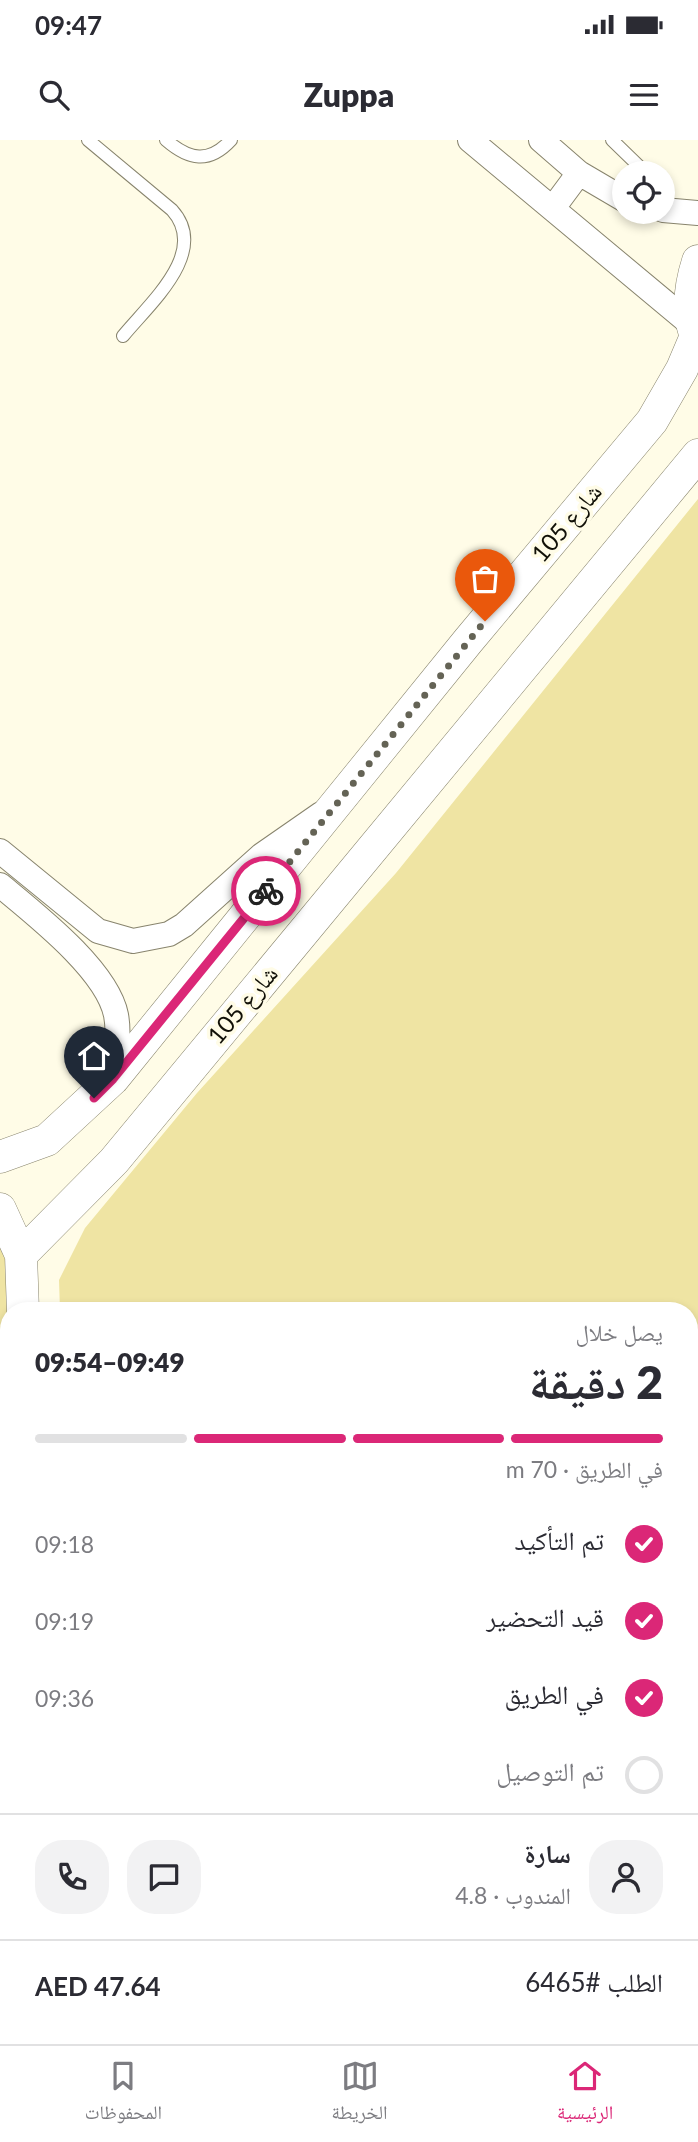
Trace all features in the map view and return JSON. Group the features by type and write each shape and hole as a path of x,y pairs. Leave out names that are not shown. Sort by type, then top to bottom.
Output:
{"street":[{"path":"470,140 553,208 695,334"},
{"path":"541,140 579,173 612,192"},
{"path":"553,208 579,173"},
{"path":"675,211 698,213"},
{"path":"695,334 690,293 698,261"},
{"name":"شارع 105","path":"0,1157 47,1140 113,1079 652,421 682,369 695,334"},
{"name":"شارع 105","path":"21,1255 114,1161 698,455"},
{"path":"0,851 98,931 115,938 151,940 184,925 262,855 334,807"},
{"path":"7,891 102,981 116,1015 118,1033 113,1079"},
{"path":"0,1209 21,1255 23,1302"}],"lane":[{"path":"88,140 172,210 179,218 186,239 177,267 123,336"},
{"path":"166,140 191,157 208,157 231,140"},
{"path":"612,140 634,161"},
{"path":"7,891 31,877"}],"shaded area":[{"path":"698,499 698,1302 60,1302 59,1280 85,1228 197,1093 396,873"},
{"path":"0,1218 8,1228 9,1302 0,1302"}],"way so far":[{"path":"266,891 485,621"}],"route":[{"path":"94,1098 113,1079 266,891"}]}
